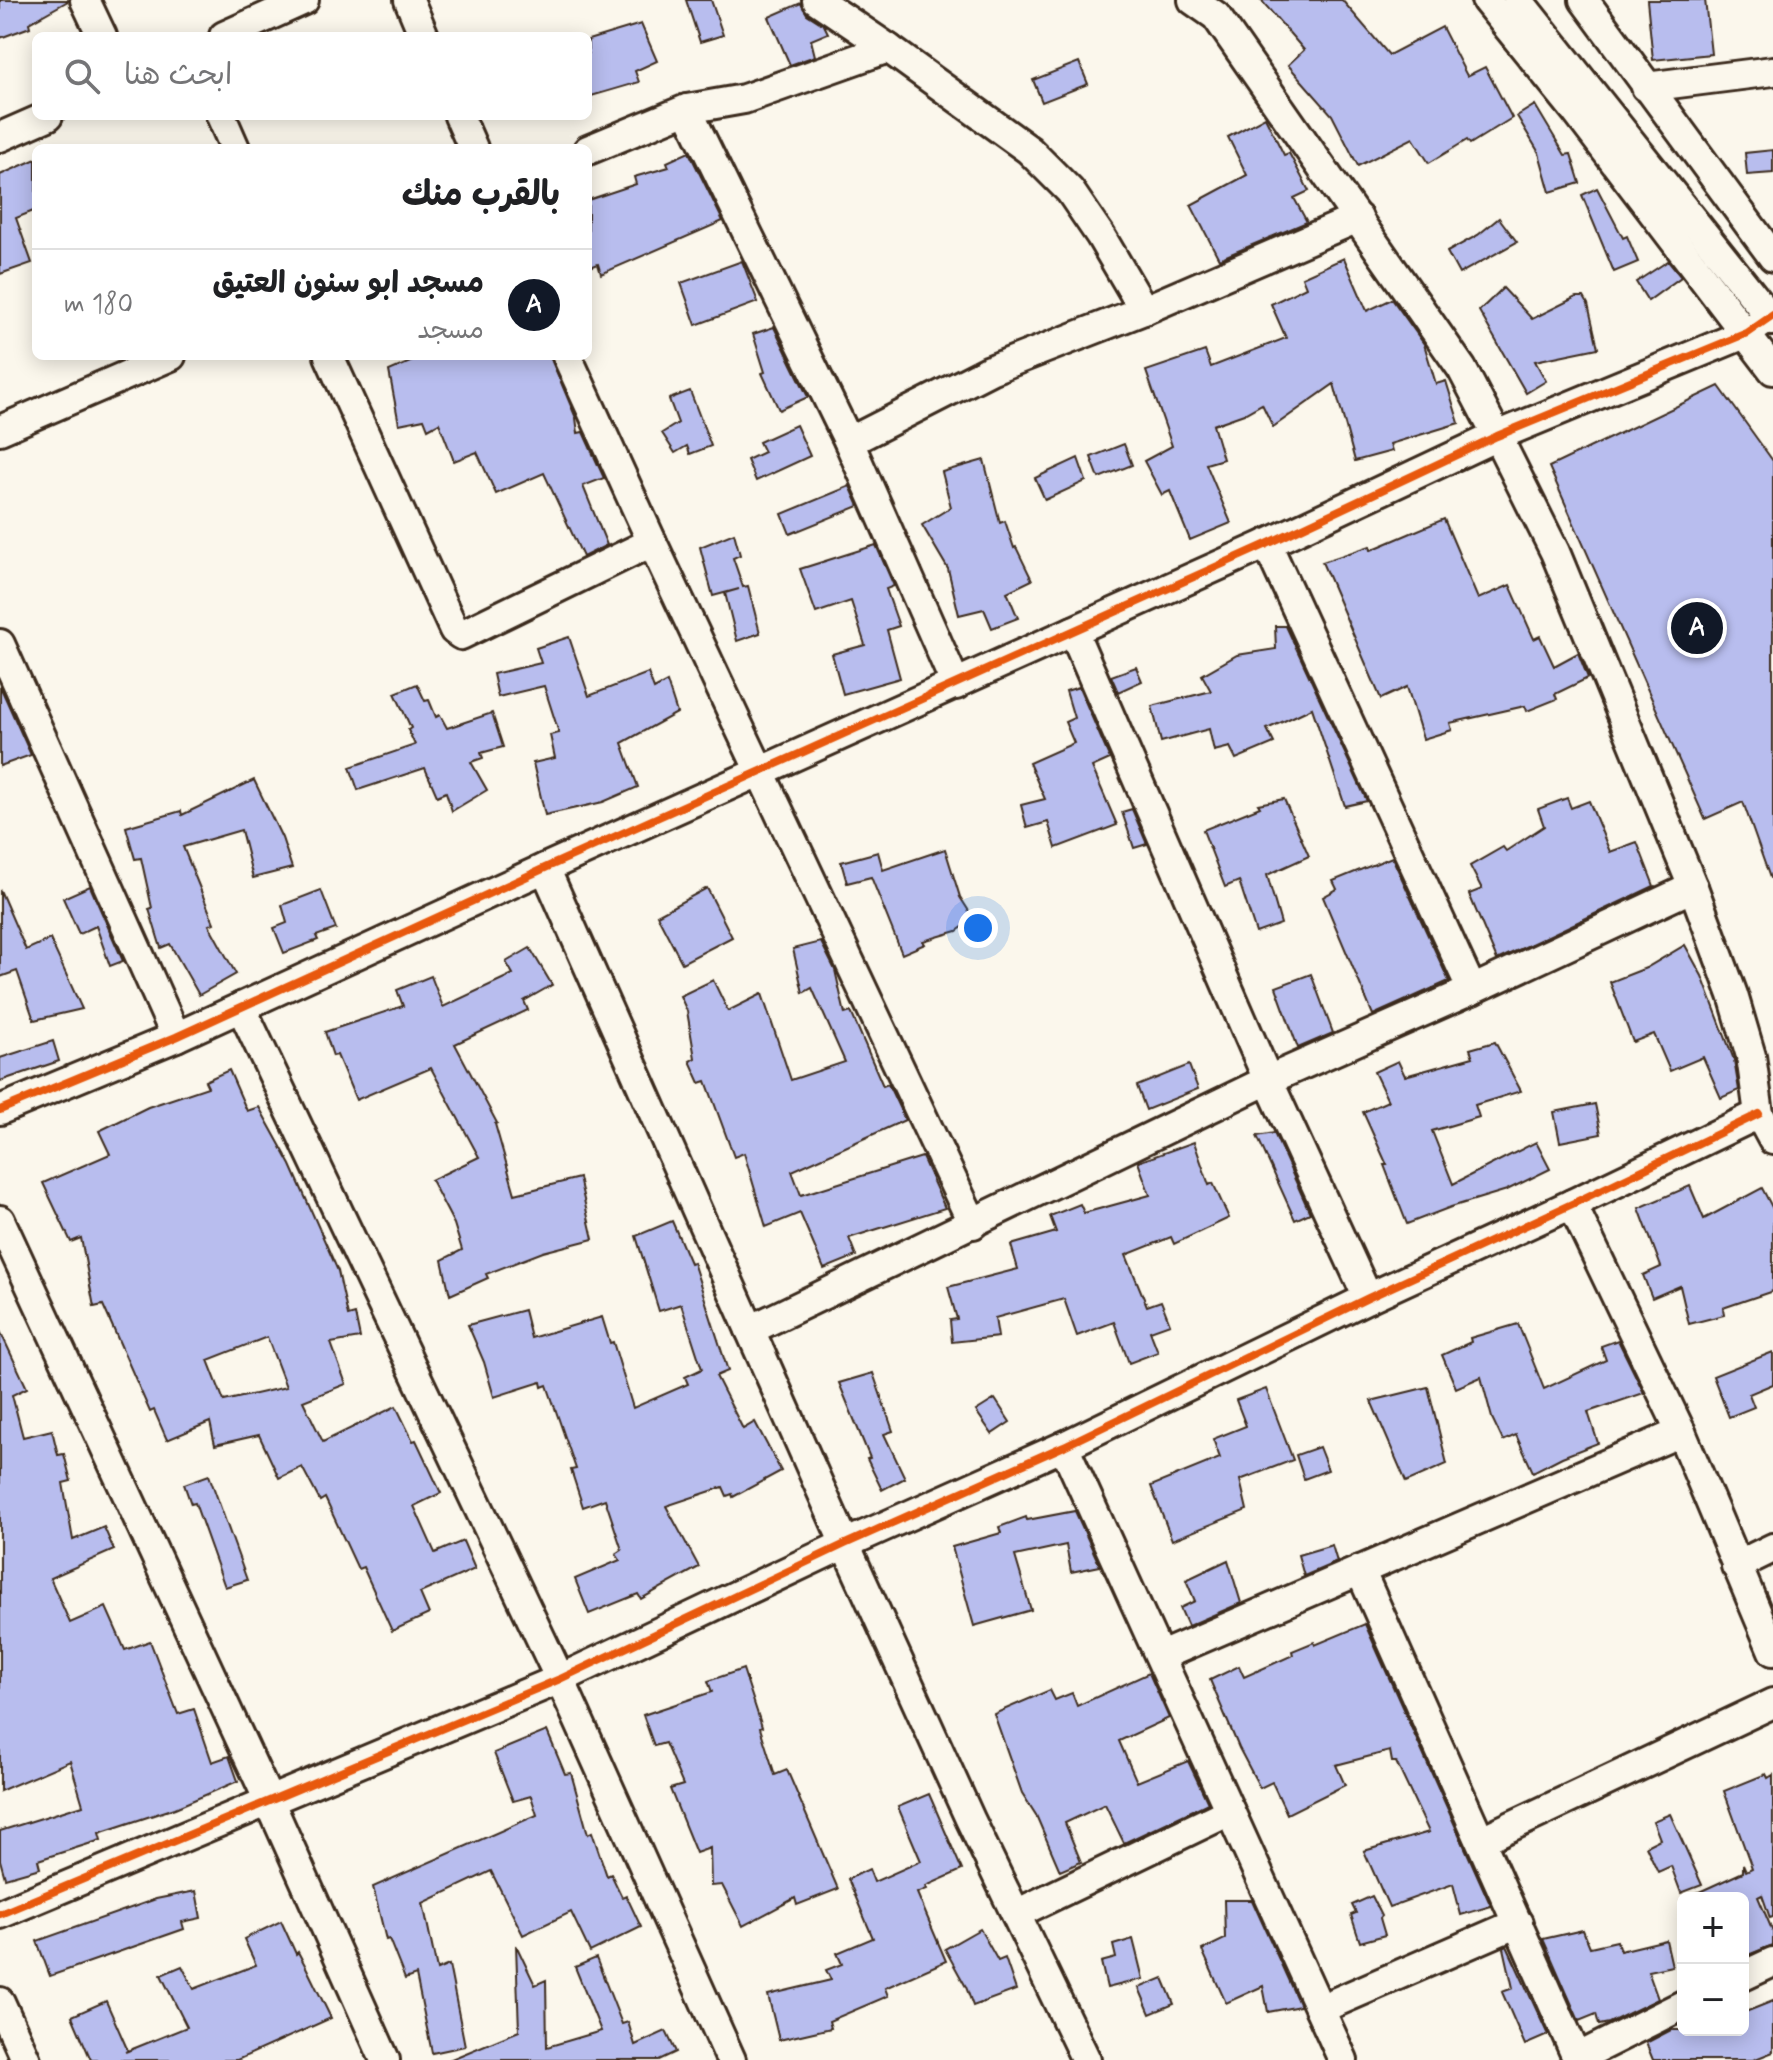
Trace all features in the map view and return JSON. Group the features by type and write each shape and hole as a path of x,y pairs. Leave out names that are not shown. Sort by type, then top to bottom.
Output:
{"street":[{"path":"85,0 100,32"},
{"path":"233,32 304,0"},
{"path":"409,0 422,32"},
{"path":"817,0 1029,150 1070,191 1144,310"},
{"path":"1486,0 1773,370"},
{"path":"0,1110 176,1037 1267,544 1497,436 1747,333 1772,318 1518,0"},
{"path":"1584,0 1773,257"},
{"path":"1213,5 1462,369 1555,552 1693,887 1733,995 1751,1056 1759,1114 1773,1140"},
{"path":"592,148 687,109 744,99 888,48"},
{"path":"1646,87 1773,71"},
{"path":"687,109 849,442 956,685"},
{"path":"0,137 39,120"},
{"path":"223,120 233,144"},
{"path":"461,120 471,144"},
{"path":"849,442 990,370 1144,310 1358,218"},
{"path":"0,430 162,360"},
{"path":"331,360 454,630 461,635 652,542"},
{"path":"569,360 973,1224"},
{"path":"1267,544 1472,990"},
{"path":"1073,631 1268,1080 1368,1298"},
{"path":"0,644 176,1037"},
{"path":"545,868 845,1544 970,1819 1086,2060"},
{"path":"750,1330 1268,1080 1472,990 1693,887"},
{"path":"241,1007 560,1679 731,2060"},
{"path":"0,1914 560,1679 845,1544 1064,1446 1368,1298 1759,1114"},
{"path":"1572,1204 1681,1432 1773,1651"},
{"path":"0,1220 270,1803 385,2060"},
{"path":"1161,1656 1681,1432"},
{"path":"1064,1446 1343,2060"},
{"path":"1736,1566 1773,1548"},
{"path":"1360,1570 1577,2059 1677,2008"},
{"path":"1482,1840 1773,1703"},
{"path":"1016,1914 1230,1811"},
{"path":"1320,2009 1518,1923"},
{"path":"1749,1973 1773,1962"},
{"path":"0,2002 26,2060"}],"building":[{"path":"0,0 68,1 29,23 30,27 0,38"},
{"path":"686,0 711,0 723,35 700,42"},
{"path":"1261,0 1342,0 1389,55 1442,27 1467,76 1485,67 1512,118 1470,144 1467,140 1429,163 1413,138 1358,166 1332,115 1288,65 1304,50"},
{"path":"1647,0 1705,0 1711,54 1653,60"},
{"path":"801,3 807,14 824,25 828,33 811,40 815,56 790,65 769,17"},
{"path":"641,24 657,61 635,71 639,82 592,96 592,39"},
{"path":"1079,62 1088,84 1042,102 1033,80"},
{"path":"1535,105 1565,155 1571,154 1580,183 1550,192 1539,153 1517,116"},
{"path":"1265,117 1284,155 1289,153 1309,191 1294,198 1307,222 1219,259 1191,205 1247,175 1228,137"},
{"path":"1773,150 1773,173 1747,175 1745,153"},
{"path":"689,152 723,221 601,274 598,264 592,266 592,199 636,184 634,177 669,167 667,162"},
{"path":"32,161 32,212 16,218 32,263 0,274 0,175"},
{"path":"1597,188 1623,238 1627,236 1638,262 1614,272 1582,195"},
{"path":"1499,218 1517,242 1459,274 1447,252 1478,235"},
{"path":"1344,258 1367,311 1392,299 1424,344 1436,384 1446,381 1459,423 1390,444 1392,451 1355,461 1334,384 1273,427 1262,404 1213,425 1223,459 1206,464 1231,523 1190,540 1170,491 1162,495 1144,461 1172,446 1146,371 1205,351 1211,367 1286,338 1271,304 1306,287 1302,277"},
{"path":"742,261 758,302 696,325 681,283"},
{"path":"1668,261 1681,277 1648,301 1636,282"},
{"path":"1503,288 1532,319 1576,297 1584,297 1598,348 1535,361 1546,381 1526,393 1479,311"},
{"path":"774,327 808,397 779,410 762,373 765,372 753,334"},
{"path":"415,360 552,360 576,418 578,433 583,432 604,478 583,486 607,545 583,557 544,473 496,494 477,452 454,461 439,423 428,429 424,419 399,424 389,371"},
{"path":"1719,386 1773,461 1773,878 1770,878 1743,802 1705,819 1549,467"},
{"path":"690,391 711,446 690,454 687,446 675,453 662,433 678,423 669,399"},
{"path":"796,425 810,456 756,481 747,460 764,452 759,442"},
{"path":"1124,444 1132,465 1099,478 1091,457"},
{"path":"1078,458 1086,481 1045,500 1035,478"},
{"path":"984,460 1000,523 1005,521 1014,548 1032,580 1007,592 1018,618 992,628 984,609 959,615 948,569 922,525 951,507 942,472"},
{"path":"850,486 859,506 790,534 782,514"},
{"path":"1444,519 1478,599 1510,585 1534,639 1540,636 1554,666 1578,653 1588,678 1555,694 1557,699 1527,711 1525,706 1450,723 1452,730 1423,739 1407,687 1381,699 1322,562 1370,546 1371,550"},
{"path":"734,533 740,555 733,558 743,587 748,586 760,633 737,641 725,593 739,589 713,596 700,547"},
{"path":"876,545 894,586 886,589 899,626 887,630 900,678 843,694 832,654 865,645 851,601 816,613 800,569"},
{"path":"1275,626 1286,626 1367,801 1345,806 1312,708 1267,729 1274,743 1236,759 1230,747 1214,751 1209,729 1161,742 1152,706 1211,691 1202,675 1237,655 1276,649"},
{"path":"569,637 589,696 648,673 654,689 667,682 677,713 622,743 638,787 603,802 545,815 533,763 555,758 550,735 559,733 544,686 498,697 493,674 541,663 536,648"},
{"path":"1136,667 1142,681 1118,692 1111,676"},
{"path":"417,684 425,701 429,700 436,717 440,715 447,728 492,713 503,747 481,753 483,758 471,762 487,790 452,811 446,792 437,796 425,768 358,790 350,767 415,745 395,693"},
{"path":"0,686 31,755 0,766"},
{"path":"1079,687 1110,759 1092,767 1117,825 1056,848 1048,822 1027,828 1021,805 1045,799 1029,763 1074,743 1065,722 1074,718 1066,691"},
{"path":"254,780 282,838 292,868 253,878 241,830 183,847 214,923 209,925 236,974 199,995 170,944 161,948 149,909 152,908 141,858 135,859 126,827 181,811 182,815"},
{"path":"1567,798 1571,808 1589,801 1610,852 1637,842 1654,886 1497,960 1469,894 1482,889 1470,866 1503,847 1506,851 1544,826 1538,809"},
{"path":"1284,799 1309,856 1267,875 1281,924 1256,933 1239,881 1225,887 1203,830 1260,807 1258,804"},
{"path":"1132,809 1147,844 1134,848 1122,812"},
{"path":"945,849 960,897 974,919 957,931 923,941 925,944 902,954 871,877 847,883 841,862 878,852 883,870"},
{"path":"1392,857 1449,981 1373,1015 1323,897 1337,889 1333,881"},
{"path":"90,886 123,961 110,966 96,926 79,934 63,898"},
{"path":"707,888 732,937 682,963 657,915"},
{"path":"0,890 26,950 50,939 82,1009 34,1020 17,971 0,977"},
{"path":"321,890 336,929 316,936 318,940 284,953 274,928 287,923 282,905"},
{"path":"821,942 835,970 845,1014 851,1012 883,1086 888,1084 905,1120 792,1171 801,1195 922,1157 945,1208 849,1238 856,1256 824,1269 800,1213 766,1227 744,1153 734,1157 706,1081 700,1083 690,1061 695,1058 687,1011 680,996 713,980 728,1011 762,994 791,1080 845,1062 812,988 803,993 793,949"},
{"path":"1685,945 1702,976 1734,1060 1739,1090 1721,1098 1703,1057 1670,1071 1654,1034 1633,1042 1610,982 1646,968"},
{"path":"530,948 552,985 524,1001 528,1010 455,1044 497,1123 515,1194 579,1178 593,1239 543,1252 486,1274 488,1278 450,1295 442,1260 462,1250 454,1224 431,1180 479,1157 431,1068 356,1100 337,1055 333,1056 325,1032 403,1006 397,990 431,976 443,1007 513,974 506,962"},
{"path":"1311,974 1333,1033 1298,1048 1276,987"},
{"path":"53,1041 59,1061 0,1081 0,1058"},
{"path":"1495,1042 1521,1091 1475,1105 1479,1117 1432,1131 1453,1184 1536,1142 1550,1169 1507,1190 1407,1224 1384,1165 1387,1165 1363,1112 1388,1101 1374,1072 1398,1061 1405,1076 1473,1057 1470,1049"},
{"path":"1189,1065 1198,1089 1146,1110 1137,1086"},
{"path":"229,1070 247,1111 259,1107 291,1165 338,1271 348,1316 355,1314 360,1338 331,1343 346,1384 303,1401 323,1442 396,1406 441,1493 414,1506 435,1553 463,1541 475,1569 420,1593 429,1614 392,1631 363,1567 358,1569 325,1498 320,1501 302,1467 279,1478 259,1435 215,1445 210,1422 167,1440 154,1410 150,1412 103,1305 94,1307 81,1238 71,1242 43,1183 110,1154 99,1131 148,1107 208,1087 205,1081","holes":["267,1337 286,1387 224,1401 208,1360"]},
{"path":"1595,1104 1601,1134 1560,1142 1554,1112"},
{"path":"1274,1133 1310,1213 1295,1220 1257,1136"},
{"path":"1194,1142 1209,1185 1213,1183 1229,1218 1174,1244 1171,1237 1126,1255 1147,1306 1161,1301 1170,1324 1150,1331 1158,1352 1129,1363 1114,1322 1077,1336 1064,1299 995,1318 998,1337 952,1342 950,1320 957,1319 948,1287 1018,1269 1011,1245 1056,1232 1050,1216 1080,1204 1084,1213 1150,1195 1138,1162"},
{"path":"1690,1186 1704,1219 1762,1188 1773,1209 1773,1291 1723,1308 1724,1315 1689,1324 1680,1286 1652,1298 1643,1275 1661,1267 1639,1208"},
{"path":"672,1221 690,1263 693,1262 728,1371 716,1376 743,1429 755,1422 781,1471 733,1497 732,1494 727,1496 723,1487 666,1506 699,1567 641,1599 638,1594 589,1614 575,1579 620,1560 616,1554 622,1550 605,1499 583,1507 571,1470 576,1469 547,1385 542,1387 541,1382 494,1397 484,1362 468,1325 524,1310 531,1338 602,1317 633,1408 688,1384 685,1377 702,1369 681,1304 659,1311 636,1236"},
{"path":"1518,1324 1544,1389 1606,1360 1601,1346 1618,1340 1644,1393 1588,1412 1598,1443 1533,1472 1516,1435 1503,1441 1492,1418 1481,1377 1456,1388 1442,1355 1471,1342 1470,1338"},
{"path":"0,1331 27,1388 12,1395 23,1437 52,1430 58,1455 64,1454 71,1481 63,1483 73,1540 104,1527 114,1550 50,1578 70,1623 106,1607 125,1650 150,1641 178,1714 194,1709 212,1762 229,1756 238,1781 175,1808 99,1833 101,1840 38,1860 40,1868 5,1878 0,1860 0,1831 83,1805 70,1761 0,1791"},
{"path":"1773,1352 1773,1384 1749,1394 1754,1407 1729,1417 1713,1376"},
{"path":"873,1373 893,1431 884,1434 905,1478 882,1490 839,1383"},
{"path":"1428,1387 1447,1464 1406,1482 1371,1401"},
{"path":"1266,1389 1293,1460 1240,1480 1247,1510 1172,1540 1151,1486 1220,1458 1213,1439 1246,1426 1236,1400"},
{"path":"995,1399 1010,1422 992,1434 976,1411"},
{"path":"1319,1447 1328,1470 1304,1479 1296,1455"},
{"path":"209,1475 247,1580 225,1587 195,1503 191,1504 184,1484"},
{"path":"1075,1511 1100,1566 1071,1572 1066,1545 1015,1556 1031,1610 974,1626 952,1547 1001,1533 999,1527 1026,1517 1027,1520"},
{"path":"1332,1545 1337,1562 1304,1576 1298,1555"},
{"path":"1228,1560 1241,1603 1188,1626 1180,1608 1195,1601 1186,1580"},
{"path":"1365,1624 1491,1906 1461,1915 1453,1884 1389,1907 1364,1851 1429,1832 1396,1762 1392,1762 1390,1751 1336,1765 1345,1785 1287,1814 1272,1782 1260,1788 1239,1748 1210,1680 1239,1666 1244,1677 1293,1655 1292,1651"},
{"path":"743,1669 775,1775 787,1770 838,1889 797,1905 795,1898 743,1926 722,1885 711,1886 710,1848 696,1853 670,1789 683,1785 665,1743 654,1746 643,1715 712,1692 708,1681"},
{"path":"1149,1673 1169,1718 1119,1741 1137,1782 1188,1761 1208,1803 1124,1843 1105,1804 1065,1823 1081,1862 1060,1871 1036,1815 1022,1793 994,1714 1050,1690 1055,1700 1072,1693 1077,1706"},
{"path":"547,1731 565,1774 571,1773 588,1834 592,1832 607,1876 611,1874 622,1897 626,1895 641,1927 590,1952 571,1912 523,1935 491,1871 423,1903 437,1970 449,1965 465,2046 432,2053 416,1975 405,1979 389,1939 386,1940 373,1887 537,1815 531,1796 513,1801 494,1753"},
{"path":"1766,1774 1768,1778 1773,1775 1773,1917 1770,1918 1762,1895 1758,1897 1773,1932 1773,1945 1749,1955 1749,1892 1699,1892 1743,1872 1743,1864 1746,1871 1752,1868 1724,1791"},
{"path":"929,1794 962,1870 917,1893 946,1961 885,1988 888,1996 829,2021 831,2028 779,2040 768,1995 831,1980 826,1970 842,1964 837,1953 873,1938 848,1879 869,1869 874,1882 921,1861 898,1807"},
{"path":"1670,1814 1702,1885 1681,1892 1671,1866 1658,1872 1646,1846 1660,1839 1653,1821"},
{"path":"196,1891 201,1918 182,1922 184,1929 50,1976 37,1941 156,1899"},
{"path":"1372,1896 1382,1916 1385,1935 1360,1942 1351,1915 1356,1913 1352,1905"},
{"path":"1224,1900 1252,1900 1300,2006 1268,2012 1263,1986 1226,2003 1202,1950 1225,1939"},
{"path":"281,1921 331,2018 237,2060 91,2060 72,2016 106,2001 128,2051 187,2027 161,1975 182,1966 194,1989 256,1965 244,1939"},
{"path":"980,1929 998,1961 1005,1958 1016,1990 973,2006 945,1949"},
{"path":"1583,1930 1590,1947 1617,1941 1620,1951 1666,1940 1672,1966 1648,1971 1658,1999 1609,2023 1599,2025 1596,2014 1579,2021 1543,1939"},
{"path":"1133,1939 1143,1979 1107,1988 1101,1962 1116,1958 1113,1945"},
{"path":"516,1945 535,1985 546,1980 547,2047 601,2031 575,1967 596,1958 622,2024 628,2022 635,2045 666,2031 676,2052 659,2060 449,2060 519,2031"},
{"path":"1507,1946 1548,2035 1525,2045 1502,1992 1513,1988 1504,1948"},
{"path":"1163,1978 1174,2004 1150,2014 1139,1988"},
{"path":"1773,2001 1773,2052 1753,2060 1653,2060 1646,2043 1671,2030 1677,2030 1677,2036 1749,2036 1749,2011"}],"cycle path":[{"path":"0,1110 176,1037 1267,544 1497,436 1747,333 1773,315"},
{"path":"0,1914 560,1679 845,1544 1064,1446 1368,1298 1759,1114"}],"place":[{"name":"مسجد ابو سنون العتيق","path":"1697,628"}]}
